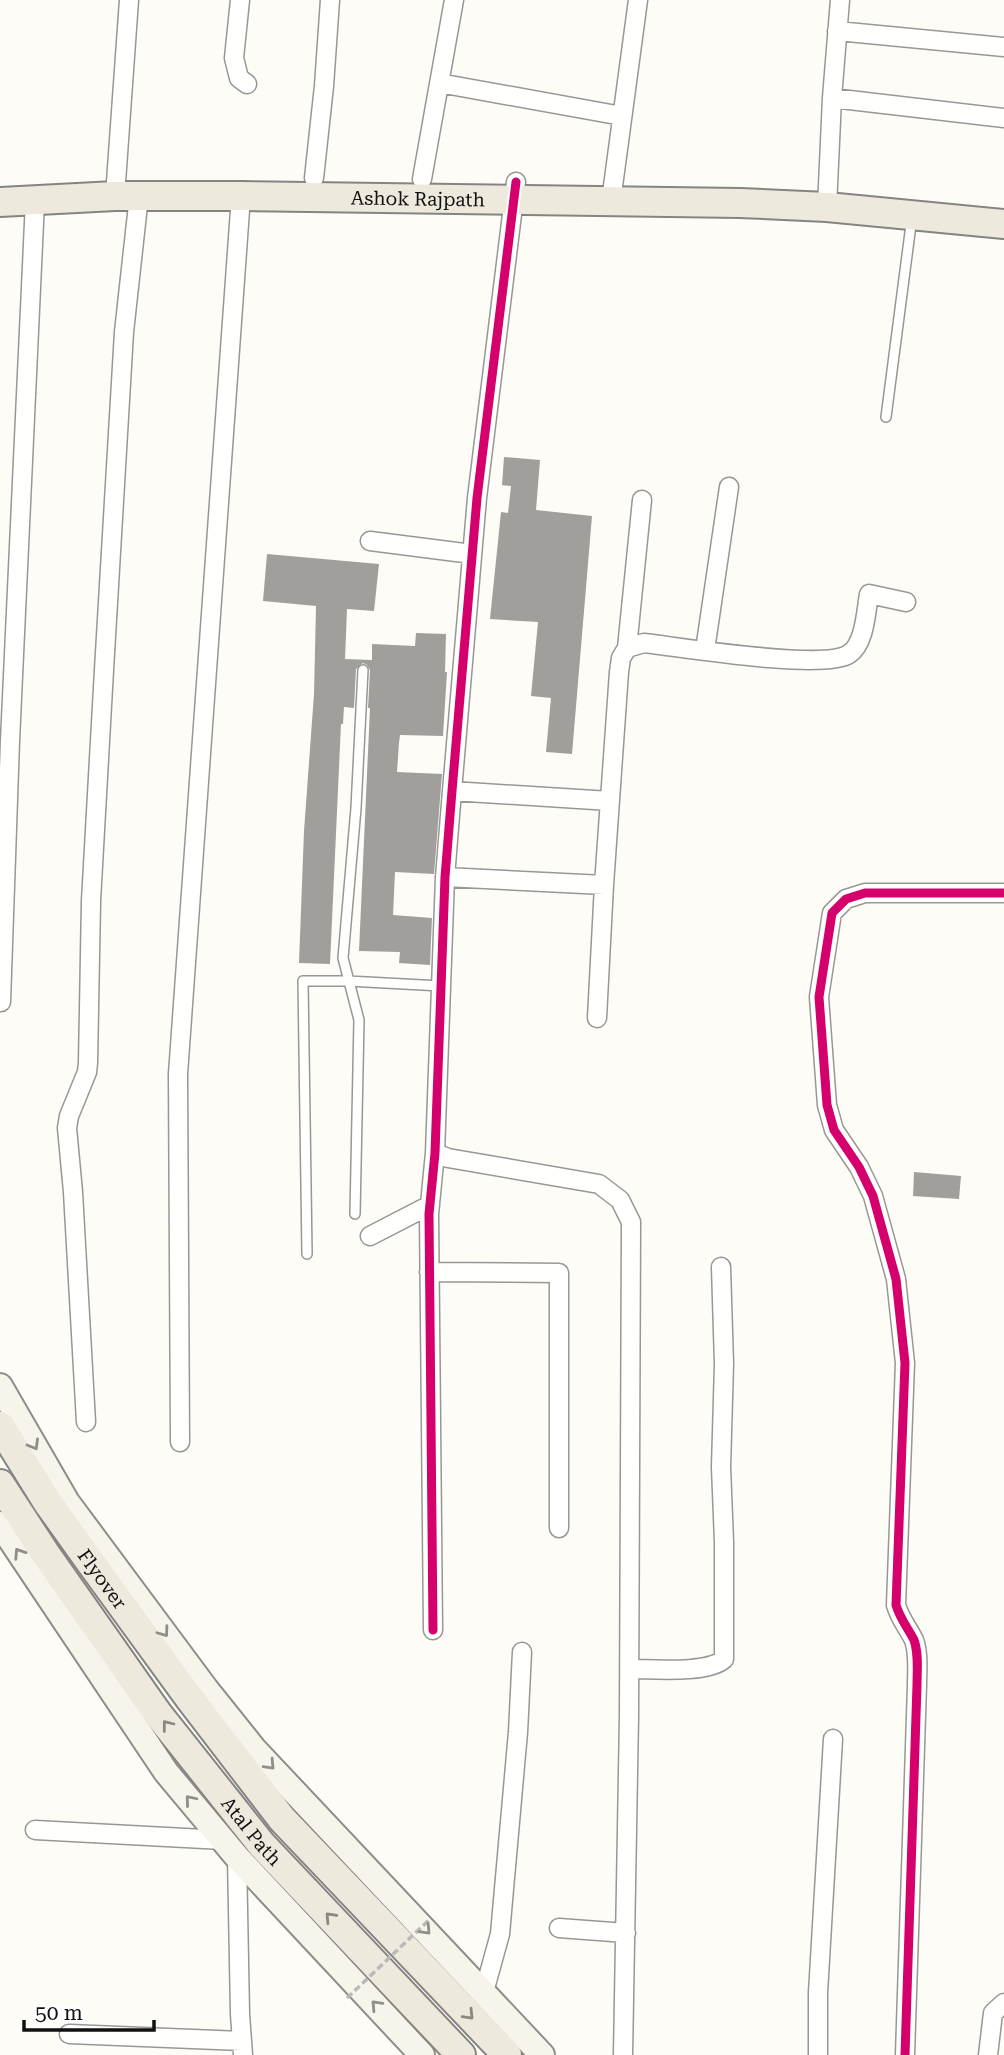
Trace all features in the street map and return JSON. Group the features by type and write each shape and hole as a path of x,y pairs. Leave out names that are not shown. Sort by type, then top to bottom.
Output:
{"main road":[{"name":"Ashok Rajpath","path":"0,202 124,191 211,177 422,179 515,190"},
{"name":"Ashok Rajpath","path":"0,184 241,196 515,190 827,198 1004,206"},
{"name":"Ashok Rajpath","path":"827,198 913,215 1004,224"},
{"name":"Flyover","path":"0,1426 48,1503 190,1699 218,1720 282,1819 507,2055"},
{"name":"Flyover","path":"0,1484 45,1553 57,1590"},
{"name":"Atal Path","path":"57,1590 262,1845 461,2055"}],"street":[{"path":"86,1422 67,1128 88,1063 91,901 124,332 124,191 129,0"},
{"path":"240,0 234,58 239,78 247,84"},
{"path":"314,178 330,0"},
{"path":"422,179 454,0"},
{"path":"612,193 639,0"},
{"path":"827,198 840,0"},
{"path":"837,31 1004,47"},
{"path":"439,83 622,116"},
{"path":"832,97 1004,118"},
{"path":"433,1630 429,1205 435,1153 445,877 477,498 515,190"},
{"path":"180,1442 178,1074 241,196"},
{"path":"1,1002 35,201"},
{"path":"705,650 729,487"},
{"path":"597,1018 619,673 621,658 627,648 642,500"},
{"path":"370,541 472,554"},
{"path":"627,648 644,643 799,661 826,660 848,655 856,647 869,594 906,602"},
{"path":"452,791 610,801"},
{"path":"445,877 604,885"},
{"path":"905,2055 917,1675 914,1640 900,1619 896,1605 905,1363 896,1279 885,1232 873,1196 859,1167 834,1130 827,1105 819,998 832,913 846,899 865,893 1004,893"},
{"path":"435,1153 448,1158 599,1184 620,1200 631,1222 629,1669 623,2055"},
{"path":"370,1236 429,1205"},
{"path":"629,1669 704,1668 718,1665 724,1659 721,1467 724,1364 721,1266"},
{"path":"429,1272 559,1273 559,1528"},
{"path":"0,1386 67,1502 218,1720 254,1749 542,2055"},
{"path":"0,1524 57,1590 166,1772 230,1849 422,2055"},
{"path":"484,1992 500,1934 518,1732 522,1652"},
{"path":"818,2055 818,1993 833,1739"},
{"path":"35,1830 230,1849"},
{"path":"69,2034 242,2048 230,1849"},
{"path":"559,1928 626,1933"},
{"path":"988,2055 993,2012 1004,2003"}],"lane":[{"path":"886,417 913,215"},
{"path":"355,1214 359,1020 343,958 356,808 363,670"},
{"path":"307,1254 303,981 441,986"}],"path":[{"path":"347,1998 429,1920"}],"building":[{"path":"504,457 540,460 536,510 592,516 572,754 546,752 551,698 531,696 538,622 490,619 501,512 508,513 511,486 502,485"},
{"path":"267,554 379,564 374,611 347,609 345,659 372,660 372,644 415,646 416,633 446,634 447,672 443,736 400,735 397,772 442,774 434,874 395,872 393,915 432,918 430,965 399,963 400,952 359,951 370,708 370,670 363,663 356,669 354,708 344,707 341,724 330,964 299,963 304,831 314,694 316,606 263,601"},
{"path":"914,1172 961,1176 959,1199 913,1196"}],"cycle path":[{"path":"433,1630 429,1214 435,1153 445,877 477,498 516,182"},
{"path":"905,2055 917,1662 914,1640 896,1605 905,1363 896,1279 873,1196 859,1167 834,1130 827,1105 819,997 832,913 846,899 865,893 1004,893"}]}
